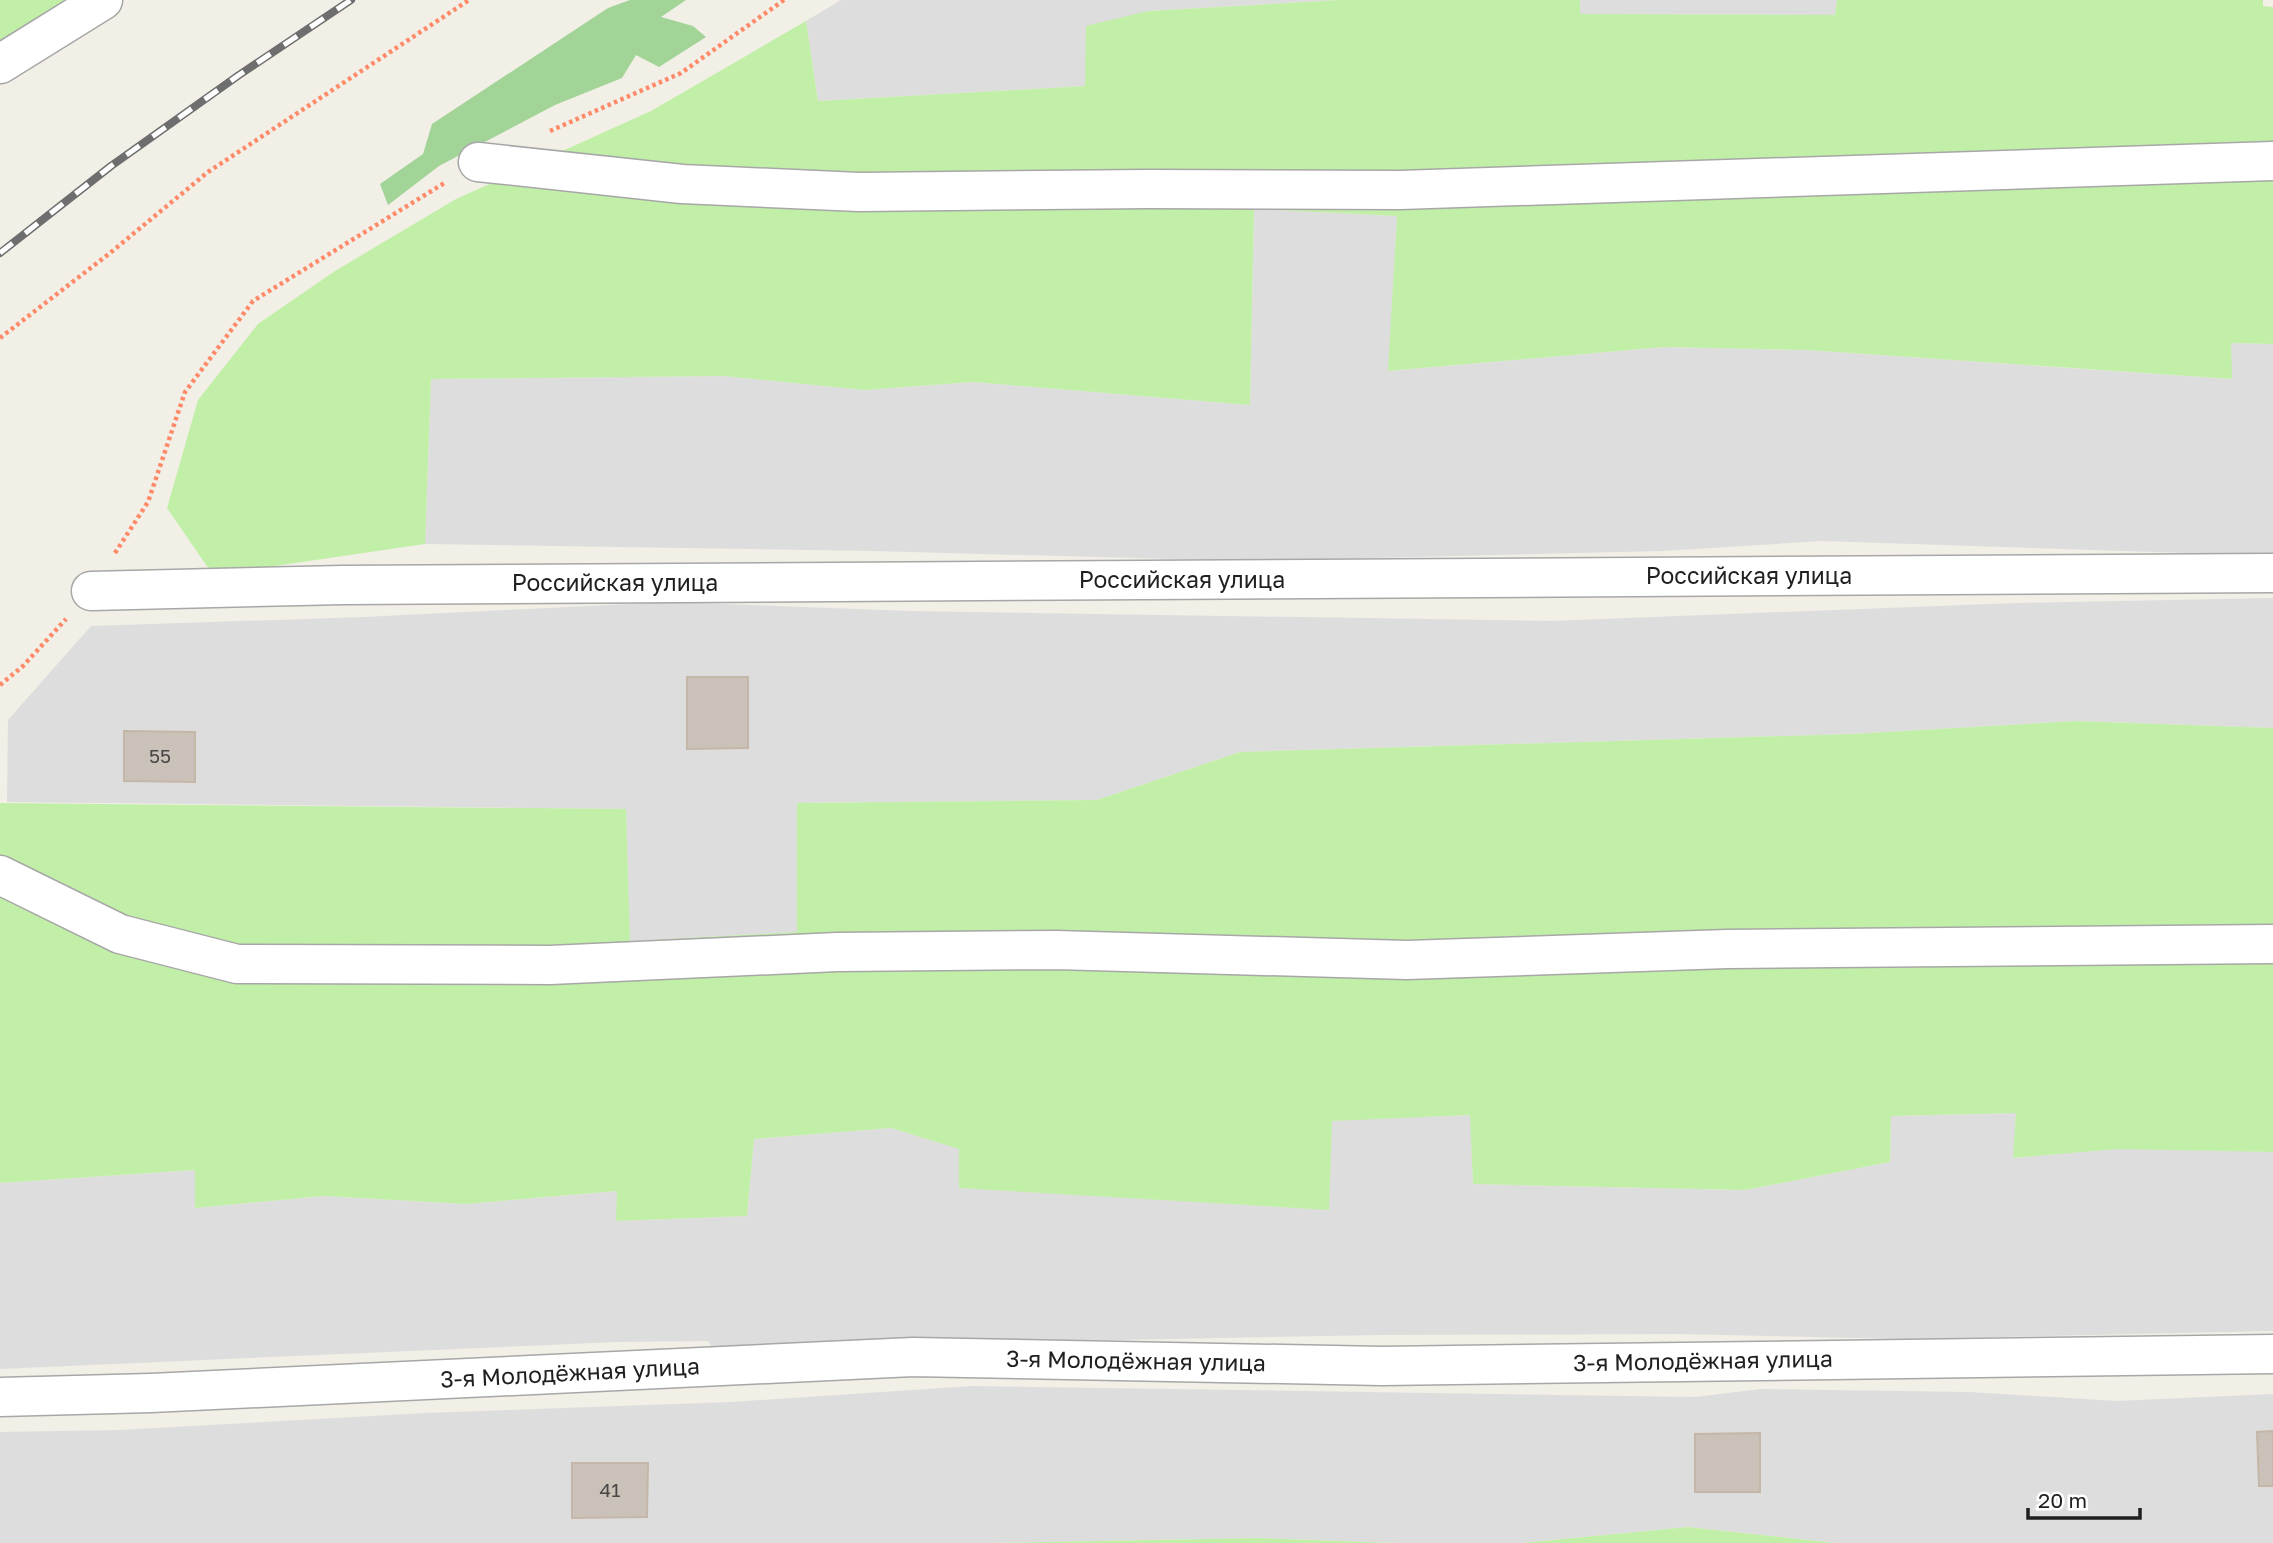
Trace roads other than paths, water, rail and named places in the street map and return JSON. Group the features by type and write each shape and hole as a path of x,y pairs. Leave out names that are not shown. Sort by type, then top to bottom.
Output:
{"street":[{"path":"0,64 103,0"},
{"path":"478,162 682,184 859,192 1400,190 2273,161"},
{"name":"Российская улица","path":"91,591 343,585 2273,573"},
{"path":"0,874 15,884 120,934 237,964 550,965 837,952 1056,950 1408,960 1727,949 2273,944"},
{"name":"3-я Молодёжная улица","path":"0,1397 165,1392 913,1357 1382,1366 2273,1354"}],"railway":[{"path":"0,253 111,166 351,0"}]}
